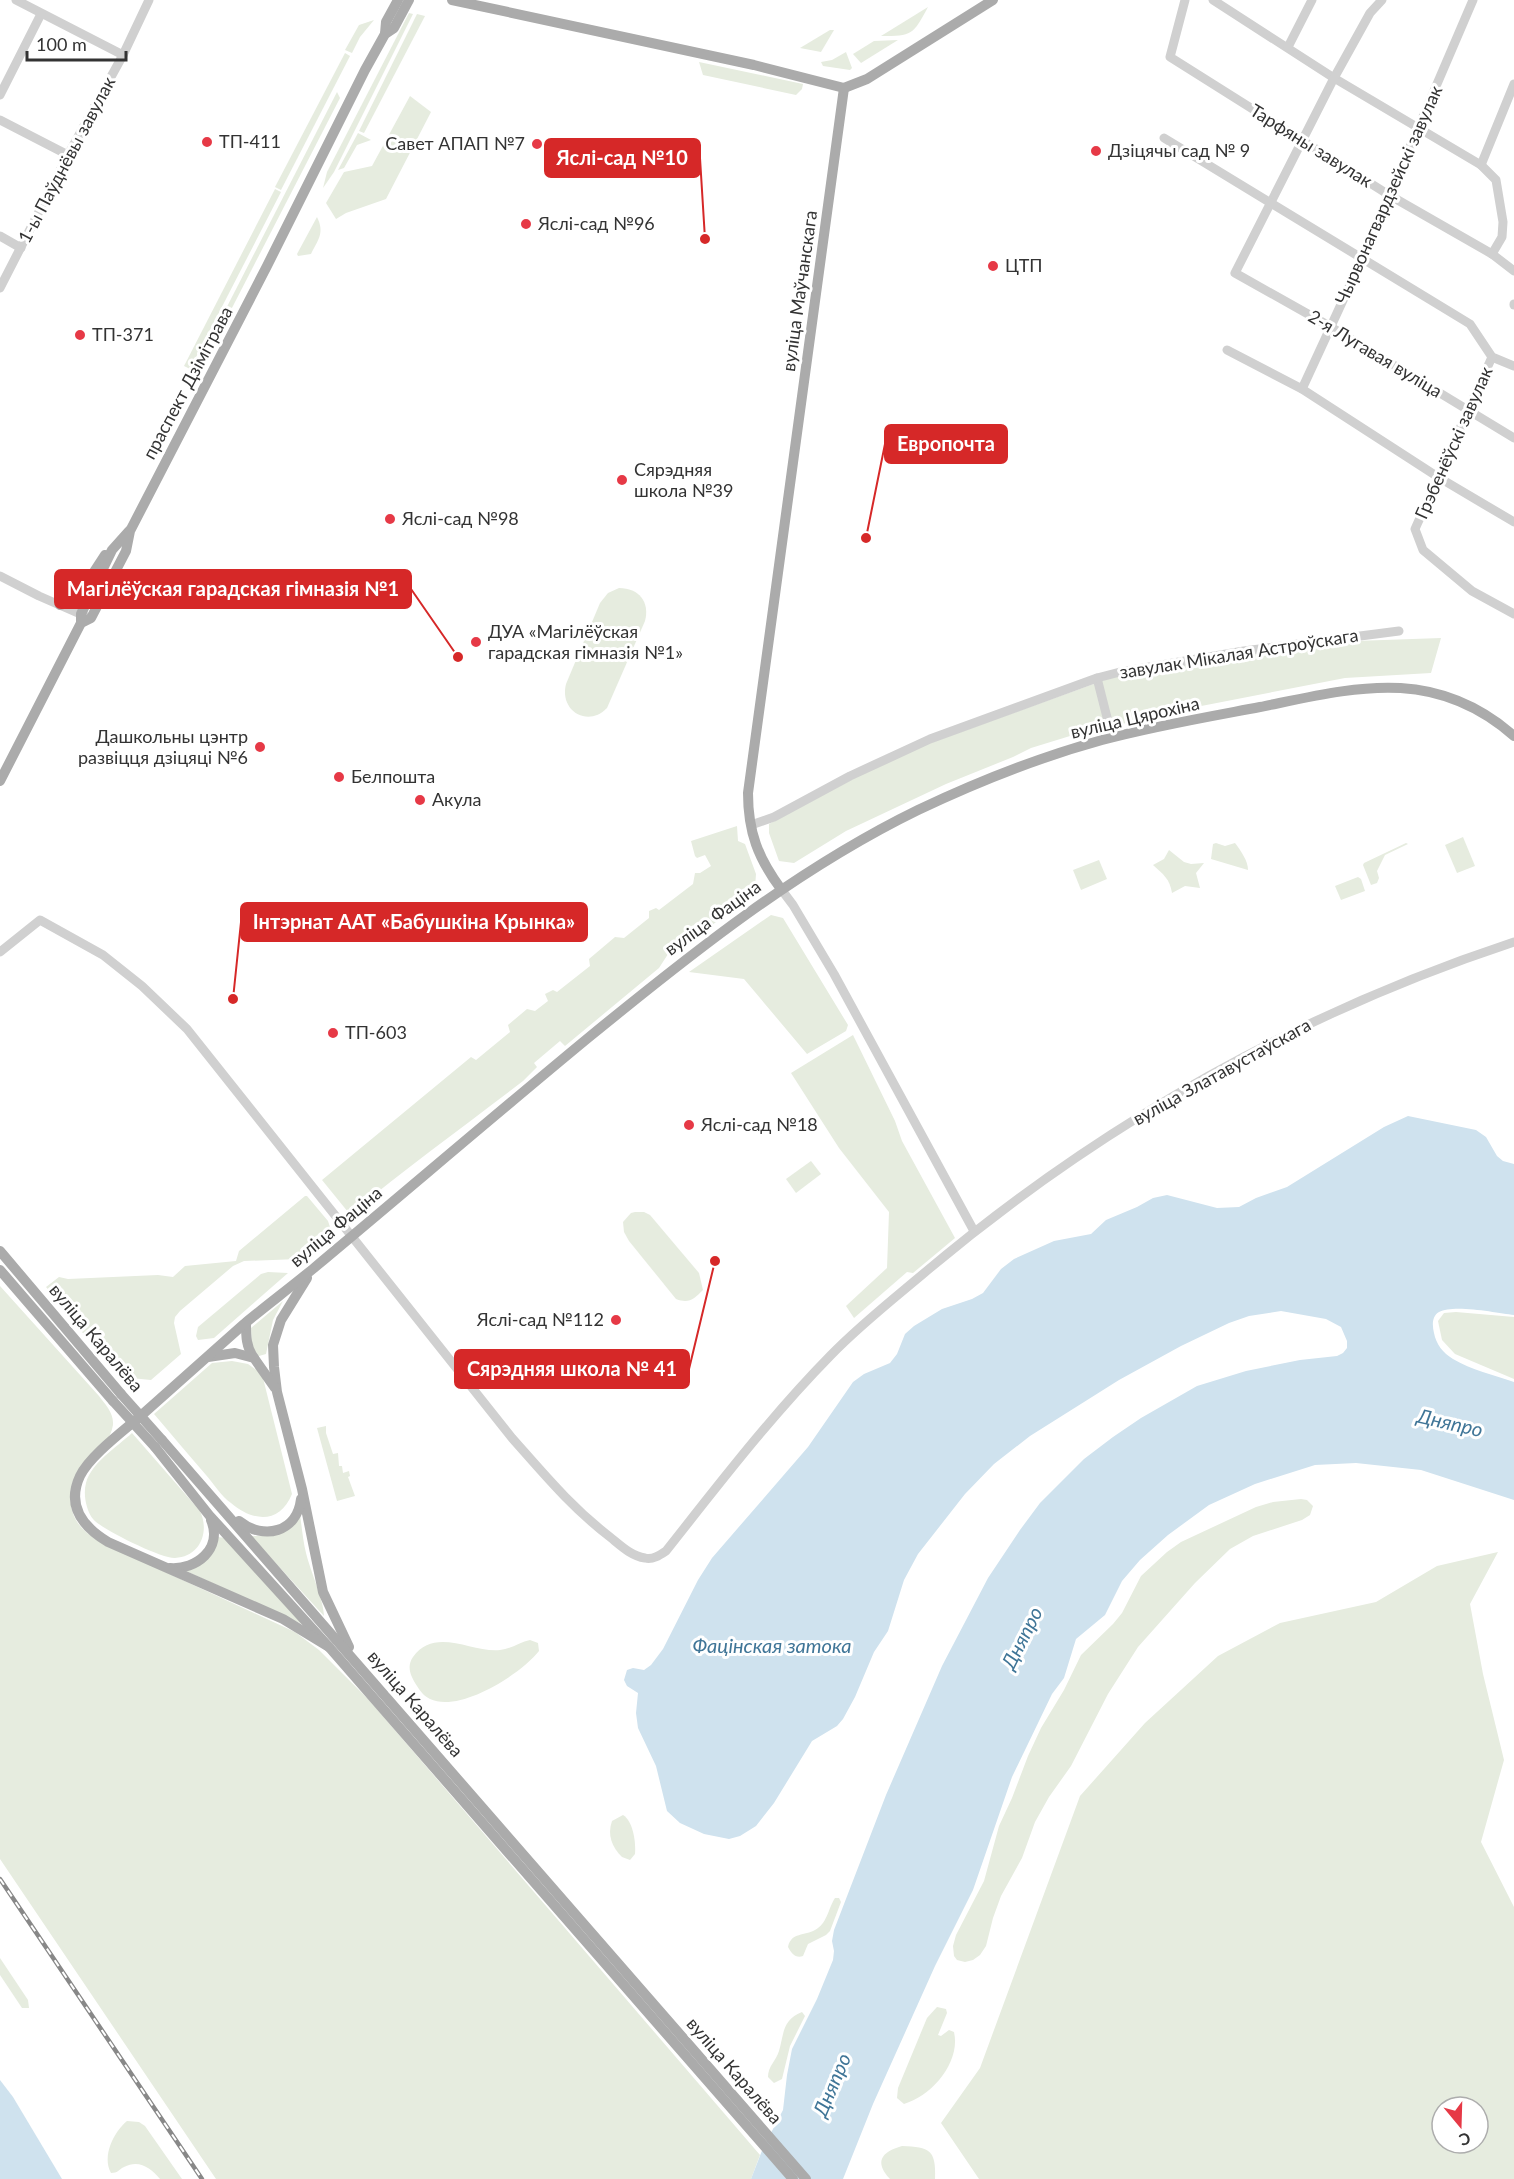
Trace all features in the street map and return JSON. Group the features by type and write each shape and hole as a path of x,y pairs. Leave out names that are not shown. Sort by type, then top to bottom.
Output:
{"main road":[{"path":"385,34 386,22 398,0"},
{"name":"праспект Дзімітрава","path":"0,781 84,618 126,551 130,531 385,34 394,28 409,0"},
{"path":"452,0 754,65 844,88 867,79 993,0"},
{"name":"вуліца Маўчанскага","path":"781,889 765,867 751,825 748,793 844,88"},
{"path":"60,605 73,602 77,598 103,556 130,531"},
{"path":"84,618 112,550"},
{"name":"вуліца Цярохіна","path":"781,889 918,810 1046,758 1112,737 1328,694 1383,686 1412,688 1452,698 1476,708 1514,736"},
{"name":"вуліца Фаціна","path":"165,1567 108,1542 85,1525 80,1516 76,1498 82,1472 107,1445 246,1323 688,956 781,889"},
{"name":"вуліца Каралёва","path":"0,1251 117,1397"},
{"name":"вуліца Каралёва","path":"0,1270 158,1444 218,1504 356,1661 693,2057 793,2179"},
{"path":"312,1270 281,1320 273,1345 278,1392 302,1489 323,1592 356,1661"},
{"path":"246,1323 249,1352 278,1392"},
{"path":"208,1357 235,1353 254,1358"},
{"name":"вуліца Каралёва","path":"158,1444 208,1515 329,1647 693,2057 806,2179"},
{"path":"218,1504 248,1528 259,1532 278,1531 294,1519 299,1510 302,1489"},
{"path":"165,1567 180,1568 201,1560 210,1549 214,1536 214,1527 208,1515"},
{"path":"165,1567 283,1619 329,1647"}],"street":[{"path":"16,0 123,55"},
{"name":"1-ы Паўднёвы завулак","path":"0,288 68,155 123,55 149,0"},
{"name":"Тарфяны завулак","path":"1185,0 1170,57 1389,195 1492,254 1514,271"},
{"path":"1212,0 1334,78 1481,165 1496,180 1503,222 1502,237 1492,254"},
{"path":"1229,10 1234,0"},
{"path":"1288,47 1312,0"},
{"path":"1271,204 1334,78 1370,13 1382,0"},
{"name":"Чырвонагвардзейскі завулак","path":"1302,389 1362,259 1473,0"},
{"path":"0,94 41,14"},
{"path":"1481,165 1514,84"},
{"path":"0,120 68,155"},
{"path":"1164,138 1470,324 1492,357 1514,366"},
{"name":"2-я Лугавая вуліца","path":"1271,204 1235,273 1331,327 1514,438"},
{"path":"0,236 21,248"},
{"path":"1227,350 1302,389 1438,477 1514,522"},
{"name":"Грэбенёўскі завулак","path":"1492,357 1415,529 1423,550 1472,591 1514,614"},
{"path":"0,576 84,618"},
{"name":"завулак Мікалая Астроўскага","path":"751,825 774,817 850,776 930,739 1097,678 1244,651 1399,630"},
{"path":"1097,678 1112,737"},
{"name":"вуліца Фаціна","path":"781,889 834,974 974,1231"},
{"path":"0,952 40,920 103,955 142,986 187,1029 512,1437 581,1515 630,1553 646,1559 658,1557 666,1551 750,1445 831,1354 974,1231"},
{"name":"вуліца Златавустаўскага","path":"974,1231 1055,1170 1128,1122 1236,1062 1327,1015 1421,974 1514,942"}],"shaded area":[{"path":"928,7 919,23 910,32 881,36"},
{"path":"409,13 413,14 334,172 323,188 327,172"},
{"path":"417,14 425,16 364,133 359,131"},
{"path":"374,20 360,37 352,53 345,50 359,25"},
{"path":"830,30 834,30 821,52 800,48"},
{"path":"898,40 861,63 853,54 874,41"},
{"path":"846,52 852,68 850,70 823,66 821,62 832,60"},
{"path":"345,53 350,56 281,190 275,187"},
{"path":"699,62 803,84 802,89 796,95 703,75"},
{"path":"337,92 340,98 199,372 193,373"},
{"path":"410,96 431,112 386,199 346,213 336,219 326,203 344,172 372,166"},
{"path":"358,133 371,140 357,145 344,168 338,170"},
{"path":"275,189 281,192 190,369 184,366"},
{"path":"317,217 320,228 318,240 311,254 298,256 297,254"},
{"path":"619,588 632,590 641,597 646,608 645,621 607,708 592,716 577,714 567,702 566,684 600,603 608,593"},
{"path":"1441,638 1431,673 1345,678 1191,708 1070,736 1031,748 946,784 846,831 794,863 779,861 769,833 769,824 897,755 1113,677 1268,651 1355,641"},
{"path":"737,826 738,841 745,844 756,874 751,897 705,930 690,936 682,936 668,948 670,951 659,968 565,1046 560,1041 534,1063 537,1067 523,1081 352,1213 348,1212 322,1180 471,1057 476,1060 510,1032 508,1025 527,1009 535,1011 548,1001 545,994 553,990 557,992 590,966 589,959 615,937 624,938 649,918 649,911 656,908 659,910 693,884 695,873 700,873 711,866 705,855 697,858 695,856 691,841"},
{"path":"1463,837 1475,866 1457,873 1445,845"},
{"path":"1235,843 1242,853 1248,870 1211,859 1213,844 1225,846"},
{"path":"1408,844 1385,855 1377,871 1379,878 1377,883 1371,885 1364,863"},
{"path":"1169,850 1184,862 1204,863 1196,873 1200,888 1185,886 1172,893 1168,880 1153,865 1164,859"},
{"path":"1099,860 1107,879 1081,890 1073,870"},
{"path":"1358,877 1365,891 1341,900 1335,886"},
{"path":"771,915 783,918 848,1025 846,1031 807,1054 744,979 689,972"},
{"path":"853,1035 895,1121 902,1141 955,1238 913,1273 907,1272 854,1318 846,1306 887,1268 889,1212 839,1148 791,1073"},
{"path":"811,1161 821,1174 796,1193 786,1179"},
{"path":"305,1196 328,1221 331,1230 298,1259 244,1261 233,1266 175,1317 174,1323 181,1354 151,1380 121,1377 46,1287 59,1277 68,1279 158,1275 173,1277 185,1266 236,1261 239,1251"},
{"path":"635,1212 650,1215 699,1273 703,1290 694,1298 688,1301 676,1299 629,1241 624,1232 623,1222"},
{"path":"288,1273 214,1338 198,1340 196,1336 198,1327 261,1274"},
{"path":"0,1286 99,1396 112,1417 113,1425 110,1436 74,1478 71,1505 79,1525 100,1542 295,1632 319,1650 369,1700 760,2155 751,2179 216,2179 0,1859"},
{"path":"283,1301 273,1320 266,1354 259,1356 252,1348 251,1328"},
{"path":"1444,1313 1514,1317 1514,1379 1455,1354 1442,1340 1438,1321"},
{"path":"232,1361 248,1364 262,1374 292,1494 280,1511 265,1517 248,1514 227,1500 154,1414 212,1363"},
{"path":"326,1426 333,1454 338,1453 339,1466 342,1466 343,1473 349,1471 350,1476 348,1477 355,1496 337,1501 317,1428"},
{"path":"132,1433 200,1511 204,1527 201,1542 197,1548 184,1557 168,1557 132,1543 98,1524 89,1511 85,1492 89,1476 105,1456"},
{"path":"1307,1500 1313,1506 1310,1515 1302,1520 1253,1536 1230,1549 1195,1583 1138,1647 1108,1694 1071,1766 1035,1822 1022,1858 1001,1896 986,1946 973,1960 965,1962 957,1960 953,1946 956,1935 984,1881 999,1826 1041,1728 1064,1690 1081,1655 1122,1613 1141,1576 1181,1542 1256,1507 1273,1502"},
{"path":"300,1515 306,1553 322,1602 324,1616 251,1536 270,1536"},
{"path":"218,1537 225,1538 304,1625 186,1571"},
{"path":"1498,1552 1470,1604 1483,1674 1504,1760 1481,1842 1514,1907 1514,2179 979,2179 941,2123 980,2068 1080,1796 1145,1723 1218,1656 1280,1623 1376,1602 1437,1566"},
{"path":"530,1640 538,1643 539,1651 519,1670 489,1689 457,1701 443,1702 428,1698 418,1688 410,1672 413,1657 422,1648 432,1643 454,1643 500,1650"},
{"path":"623,1815 629,1822 634,1838 635,1854 630,1860 618,1853 610,1836 612,1821"},
{"path":"835,1898 839,1898 841,1902 830,1931 808,1944 803,1956 794,1955 788,1947 792,1939 819,1927 825,1920"},
{"path":"0,1958 28,2000 29,2008 22,2008 0,1975"},
{"path":"937,2007 946,2009 947,2013 938,2035 941,2036 949,2030 954,2032 953,2055 949,2066 934,2086 925,2094 904,2104 897,2098 898,2088 927,2018"},
{"path":"802,2012 805,2016 790,2046 782,2079 774,2083 768,2077 768,2073 779,2051 785,2028 795,2015"},
{"path":"127,2121 139,2122 145,2126 182,2179 160,2179 149,2168 140,2164 129,2165 111,2173 108,2159 110,2145 117,2132"},
{"path":"902,2146 925,2149 929,2152 934,2162 935,2179 890,2179 882,2168 882,2158 889,2151"}],"water":[{"path":"1408,1116 1476,1130 1486,1137 1497,1156 1503,1161 1514,1164 1514,1315 1465,1309 1446,1310 1439,1312 1434,1318 1433,1330 1440,1348 1449,1357 1475,1369 1514,1382 1514,1500 1421,1470 1356,1463 1315,1465 1255,1484 1209,1505 1168,1535 1140,1560 1122,1581 1105,1615 1076,1639 1064,1678 1052,1694 1012,1777 973,1890 935,1966 873,2104 843,2179 751,2179 763,2148 783,2110 792,2049 833,1960 834,1930 886,1795 942,1666 988,1578 1020,1530 1040,1503 1084,1459 1141,1418 1197,1386 1246,1371 1300,1360 1337,1356 1347,1348 1347,1341 1341,1327 1326,1319 1281,1311 1249,1316 1229,1323 1119,1380 1030,1436 994,1464 965,1494 918,1554 904,1580 888,1631 874,1652 843,1719 837,1726 812,1741 774,1803 756,1826 740,1836 729,1839 704,1834 680,1823 667,1811 656,1766 638,1728 636,1713 638,1693 627,1686 624,1680 627,1670 633,1668 644,1670 651,1665 663,1649 698,1580 712,1558 808,1447 853,1382 864,1374 890,1363 897,1354 905,1334 914,1326 942,1309 983,1293 1001,1269 1014,1259 1054,1241 1091,1234 1106,1220 1153,1198 1167,1195 1217,1208 1239,1207 1287,1187 1384,1127"},
{"path":"0,2080 13,2097 62,2179 0,2179"}],"railway":[{"path":"0,1879 202,2179"}],"place":[{"name":"ТП-411","path":"207,142"},
{"name":"Савет АПАП №7","path":"537,144"},
{"name":"Дзіцячы сад № 9","path":"1096,151"},
{"name":"Яслі-сад №96","path":"526,224"},
{"name":"Яслі-сад №10","path":"705,239"},
{"name":"ЦТП","path":"993,266"},
{"name":"ТП-371","path":"80,335"},
{"name":"Сярэдняя школа №39","path":"622,480"},
{"name":"Яслі-сад №98","path":"390,519"},
{"name":"Европочта","path":"866,538"},
{"name":"ДУА «Магілёўская гарадская гімназія №1»","path":"476,642"},
{"name":"Магілёўская гарадская гімназія №1","path":"458,657"},
{"name":"Дашкольны цэнтр развіцця дзіцяці №6","path":"260,747"},
{"name":"Белпошта","path":"339,777"},
{"name":"Акула","path":"420,800"},
{"name":"Інтэрнат ААТ «Бабушкіна Крынка»","path":"233,999"},
{"name":"ТП-603","path":"333,1033"},
{"name":"Яслі-сад №18","path":"689,1125"},
{"name":"Сярэдняя школа № 41","path":"715,1261"},
{"name":"Яслі-сад №112","path":"616,1320"}],"water label":[{"name":"Дняпро","path":"1450,1423"},
{"name":"Дняпро","path":"1022,1638"},
{"name":"Фацінская затока","path":"772,1646"},
{"name":"Дняпро","path":"832,2085"}]}
